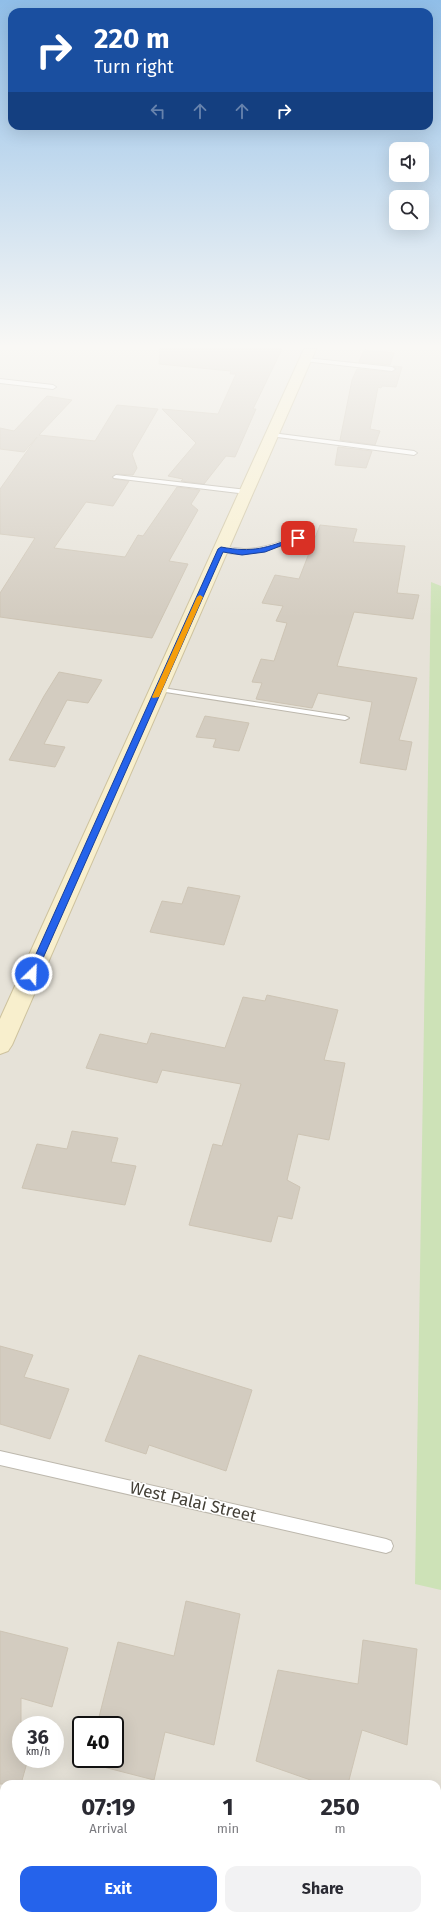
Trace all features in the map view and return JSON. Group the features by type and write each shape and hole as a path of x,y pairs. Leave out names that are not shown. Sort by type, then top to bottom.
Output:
{"street":[{"path":"0,1045 271,439"}],"lane":[{"path":"294,439 414,453"},
{"path":"116,477 247,492"},
{"path":"221,549 242,553 265,550 298,538"},
{"path":"159,689 345,718"},
{"name":"West Palai Street","path":"0,1458 386,1546"}],"shaded area":[{"path":"0,439 441,439 441,1780 0,1780"}],"green space":[{"path":"431,582 441,586 441,1590 415,1584"}],"building":[{"path":"0,439 36,439 24,452 0,449"},
{"path":"36,439 73,439 95,441 96,439 141,439 132,454 137,468 133,475 116,474 112,477 114,479 129,481 113,506 86,502 54,548 125,557 138,535 143,536 177,487 200,490 191,504 198,510 169,561 188,564 152,638 0,617 0,593 35,538 0,534 0,489"},
{"path":"192,439 243,439 235,457 226,456 204,484 181,481 183,479 168,476 196,443"},
{"path":"340,439 377,439 375,445 340,440"},
{"path":"338,447 372,451 366,468 335,465"},
{"path":"320,525 357,529 353,542 405,546 397,593 419,595 413,619 354,612 337,666 417,678 399,740 412,742 406,770 360,763 372,702 318,693 312,708 256,699 262,683 252,682 261,659 274,661 287,623 276,621 283,606 262,603 275,575 299,579"},
{"path":"59,672 102,680 88,703 67,700 44,744 65,747 55,767 9,760 44,696"},
{"path":"205,716 249,723 239,751 213,747 216,739 196,737"},
{"path":"188,887 240,896 224,945 150,932 162,901 182,904"},
{"path":"267,995 338,1010 324,1060 345,1063 329,1140 298,1134 287,1180 300,1187 292,1219 278,1216 271,1242 189,1225 213,1144 222,1146 241,1084 162,1070 157,1083 86,1068 100,1034 147,1044 151,1033 225,1048 243,997 265,1001"},
{"path":"72,1131 118,1138 111,1162 136,1166 125,1205 22,1188 37,1144 67,1149"},
{"path":"0,1346 33,1355 24,1377 69,1389 50,1439 0,1424"},
{"path":"139,1355 252,1390 226,1471 149,1445 146,1454 105,1441"},
{"path":"186,1601 240,1614 214,1745 165,1732 154,1780 107,1768 124,1768 124,1716 99,1716 118,1642 174,1656"},
{"path":"0,1631 68,1648 52,1707 21,1698 21,1716 12,1716 12,1768 25,1768 22,1780 0,1780"},
{"path":"363,1640 417,1649 407,1745 362,1730 349,1780 311,1780 256,1761 278,1670 358,1684"}],"slow traffic":[{"path":"156,697 200,597"}],"route":[{"path":"32,974 221,549 242,553 265,550 298,538"}]}
